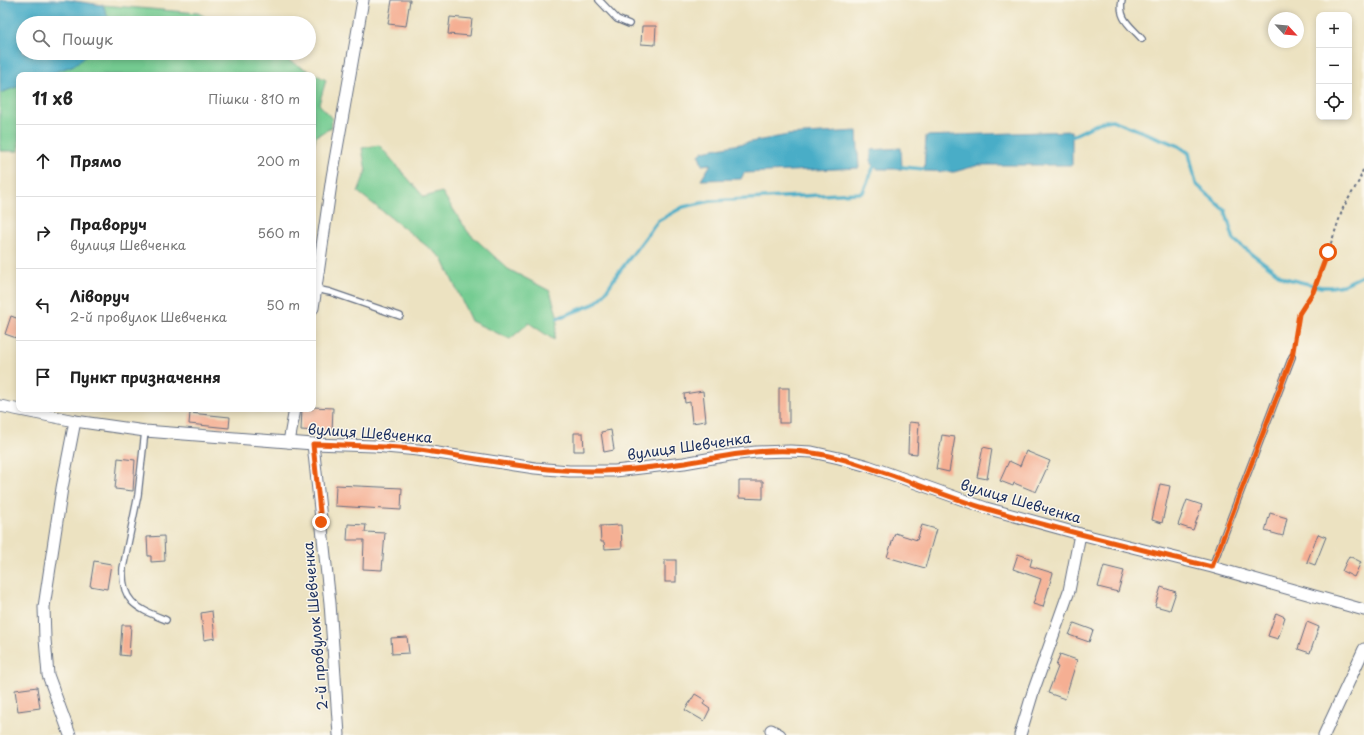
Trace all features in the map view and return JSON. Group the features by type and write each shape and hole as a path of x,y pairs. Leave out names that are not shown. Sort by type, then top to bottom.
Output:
{"street":[{"path":"316,289 332,176 363,0"},
{"name":"вулиця Шевченка","path":"0,406 16,408"},
{"name":"вулиця Шевченка","path":"37,412 75,421 145,431 313,444 374,446 418,450 535,468 593,472 684,463 730,454 790,451 812,452 868,466 986,508 1080,534 1212,567 1364,610"},
{"path":"288,442 293,412"},
{"path":"70,735 48,675 44,607 62,488 75,421"},
{"name":"2-й провулок Шевченка","path":"313,444 330,603 339,735"},
{"path":"1020,735 1033,692 1069,591 1080,534"},
{"path":"1324,735 1364,649"}],"lane":[{"path":"599,0 617,19 629,24"},
{"path":"1122,0 1120,9 1122,16 1142,39"},
{"path":"316,289 330,292 400,316"},
{"path":"1212,567 1292,357"},
{"path":"145,431 138,495 123,568 124,590 128,598 137,606 146,612 166,620"}],"path":[{"path":"1292,357 1299,314 1313,292 1340,215 1359,181 1364,167"}],"green space":[{"path":"103,5 198,13 204,16 107,16"},
{"path":"81,60 287,60 311,72 55,72 74,65"},
{"path":"316,75 326,80 319,104 332,119 331,128 316,136"},
{"path":"16,87 16,151 0,151 0,93"},
{"path":"379,145 424,197 442,192 468,232 508,269 550,291 558,318 554,340 529,323 510,339 471,321 442,258 358,192 366,171 362,148"}],"water":[{"path":"0,0 67,0 103,5 107,16 16,16 16,60 81,60 74,65 55,72 16,72 16,87 0,93"},
{"path":"857,131 859,168 744,173 741,179 701,180 711,164 702,165 699,155 703,151 788,135"},
{"path":"1072,131 1072,165 979,165 954,172 924,171 926,136"},
{"path":"901,148 902,169 878,169 871,164 871,150"}],"building":[{"path":"392,0 410,0 406,26 388,24"},
{"path":"450,17 472,19 470,36 448,34"},
{"path":"642,26 656,26 655,45 641,44"},
{"path":"11,316 16,318 16,338 5,334"},
{"path":"779,388 789,388 789,423 779,423"},
{"path":"703,391 706,421 692,423 690,402 685,403 684,394"},
{"path":"316,407 333,408 332,432 301,430 302,412 316,412"},
{"path":"190,413 230,417 229,428 189,424"},
{"path":"909,422 919,423 917,454 908,453"},
{"path":"611,430 614,450 604,452 601,432"},
{"path":"574,433 583,433 584,451 574,451"},
{"path":"942,435 955,437 949,472 936,469"},
{"path":"983,447 992,449 987,479 977,477"},
{"path":"1026,451 1050,461 1036,492 1014,483 1013,486 1000,481 1009,461 1020,466"},
{"path":"118,458 135,460 133,491 115,489"},
{"path":"739,481 763,481 763,499 739,498"},
{"path":"1160,484 1170,486 1162,523 1152,520"},
{"path":"336,485 402,488 401,510 335,506"},
{"path":"1187,500 1202,505 1193,530 1178,525"},
{"path":"1270,513 1287,518 1283,536 1265,531"},
{"path":"348,524 366,525 365,532 385,533 382,570 363,569 364,540 347,540"},
{"path":"621,525 622,548 605,549 604,542 601,542 600,526"},
{"path":"922,525 936,529 925,568 887,557 895,533 917,540"},
{"path":"1318,534 1326,537 1315,565 1307,562"},
{"path":"164,536 165,561 151,562 151,556 148,556 147,537"},
{"path":"1018,554 1032,559 1030,566 1053,573 1043,607 1033,604 1041,579 1013,569"},
{"path":"1349,556 1361,562 1354,577 1342,571"},
{"path":"665,560 676,560 676,582 665,582"},
{"path":"94,561 111,564 107,589 90,586"},
{"path":"1104,566 1124,571 1118,592 1098,587"},
{"path":"1161,587 1176,592 1170,610 1155,606"},
{"path":"212,611 215,638 204,640 201,613"},
{"path":"1276,613 1285,617 1278,639 1268,636"},
{"path":"1307,622 1319,627 1310,653 1298,649"},
{"path":"1074,623 1093,630 1089,642 1069,635"},
{"path":"122,625 131,625 129,656 120,655"},
{"path":"407,637 409,653 392,654 391,638"},
{"path":"1060,654 1077,660 1065,699 1048,693 1058,667 1056,666"},
{"path":"37,687 40,708 18,711 15,690"},
{"path":"695,694 705,700 703,704 710,709 704,721 685,710"}],"waterway":[{"path":"1072,136 1101,122 1112,120 1179,146 1189,153 1196,184 1225,210 1234,240 1284,278 1321,287 1331,287 1343,285 1364,275"},
{"path":"558,318 594,304 602,297 658,221 683,207 711,201 863,192 874,166"},
{"path":"902,167 924,169"}],"route":[{"path":"321,522 313,444 374,446 418,450 535,468 593,472 684,463 730,454 790,451 812,452 868,466 895,477 986,508 1080,534 1212,567 1292,357 1299,314 1302,307 1313,292 1328,252"}]}
